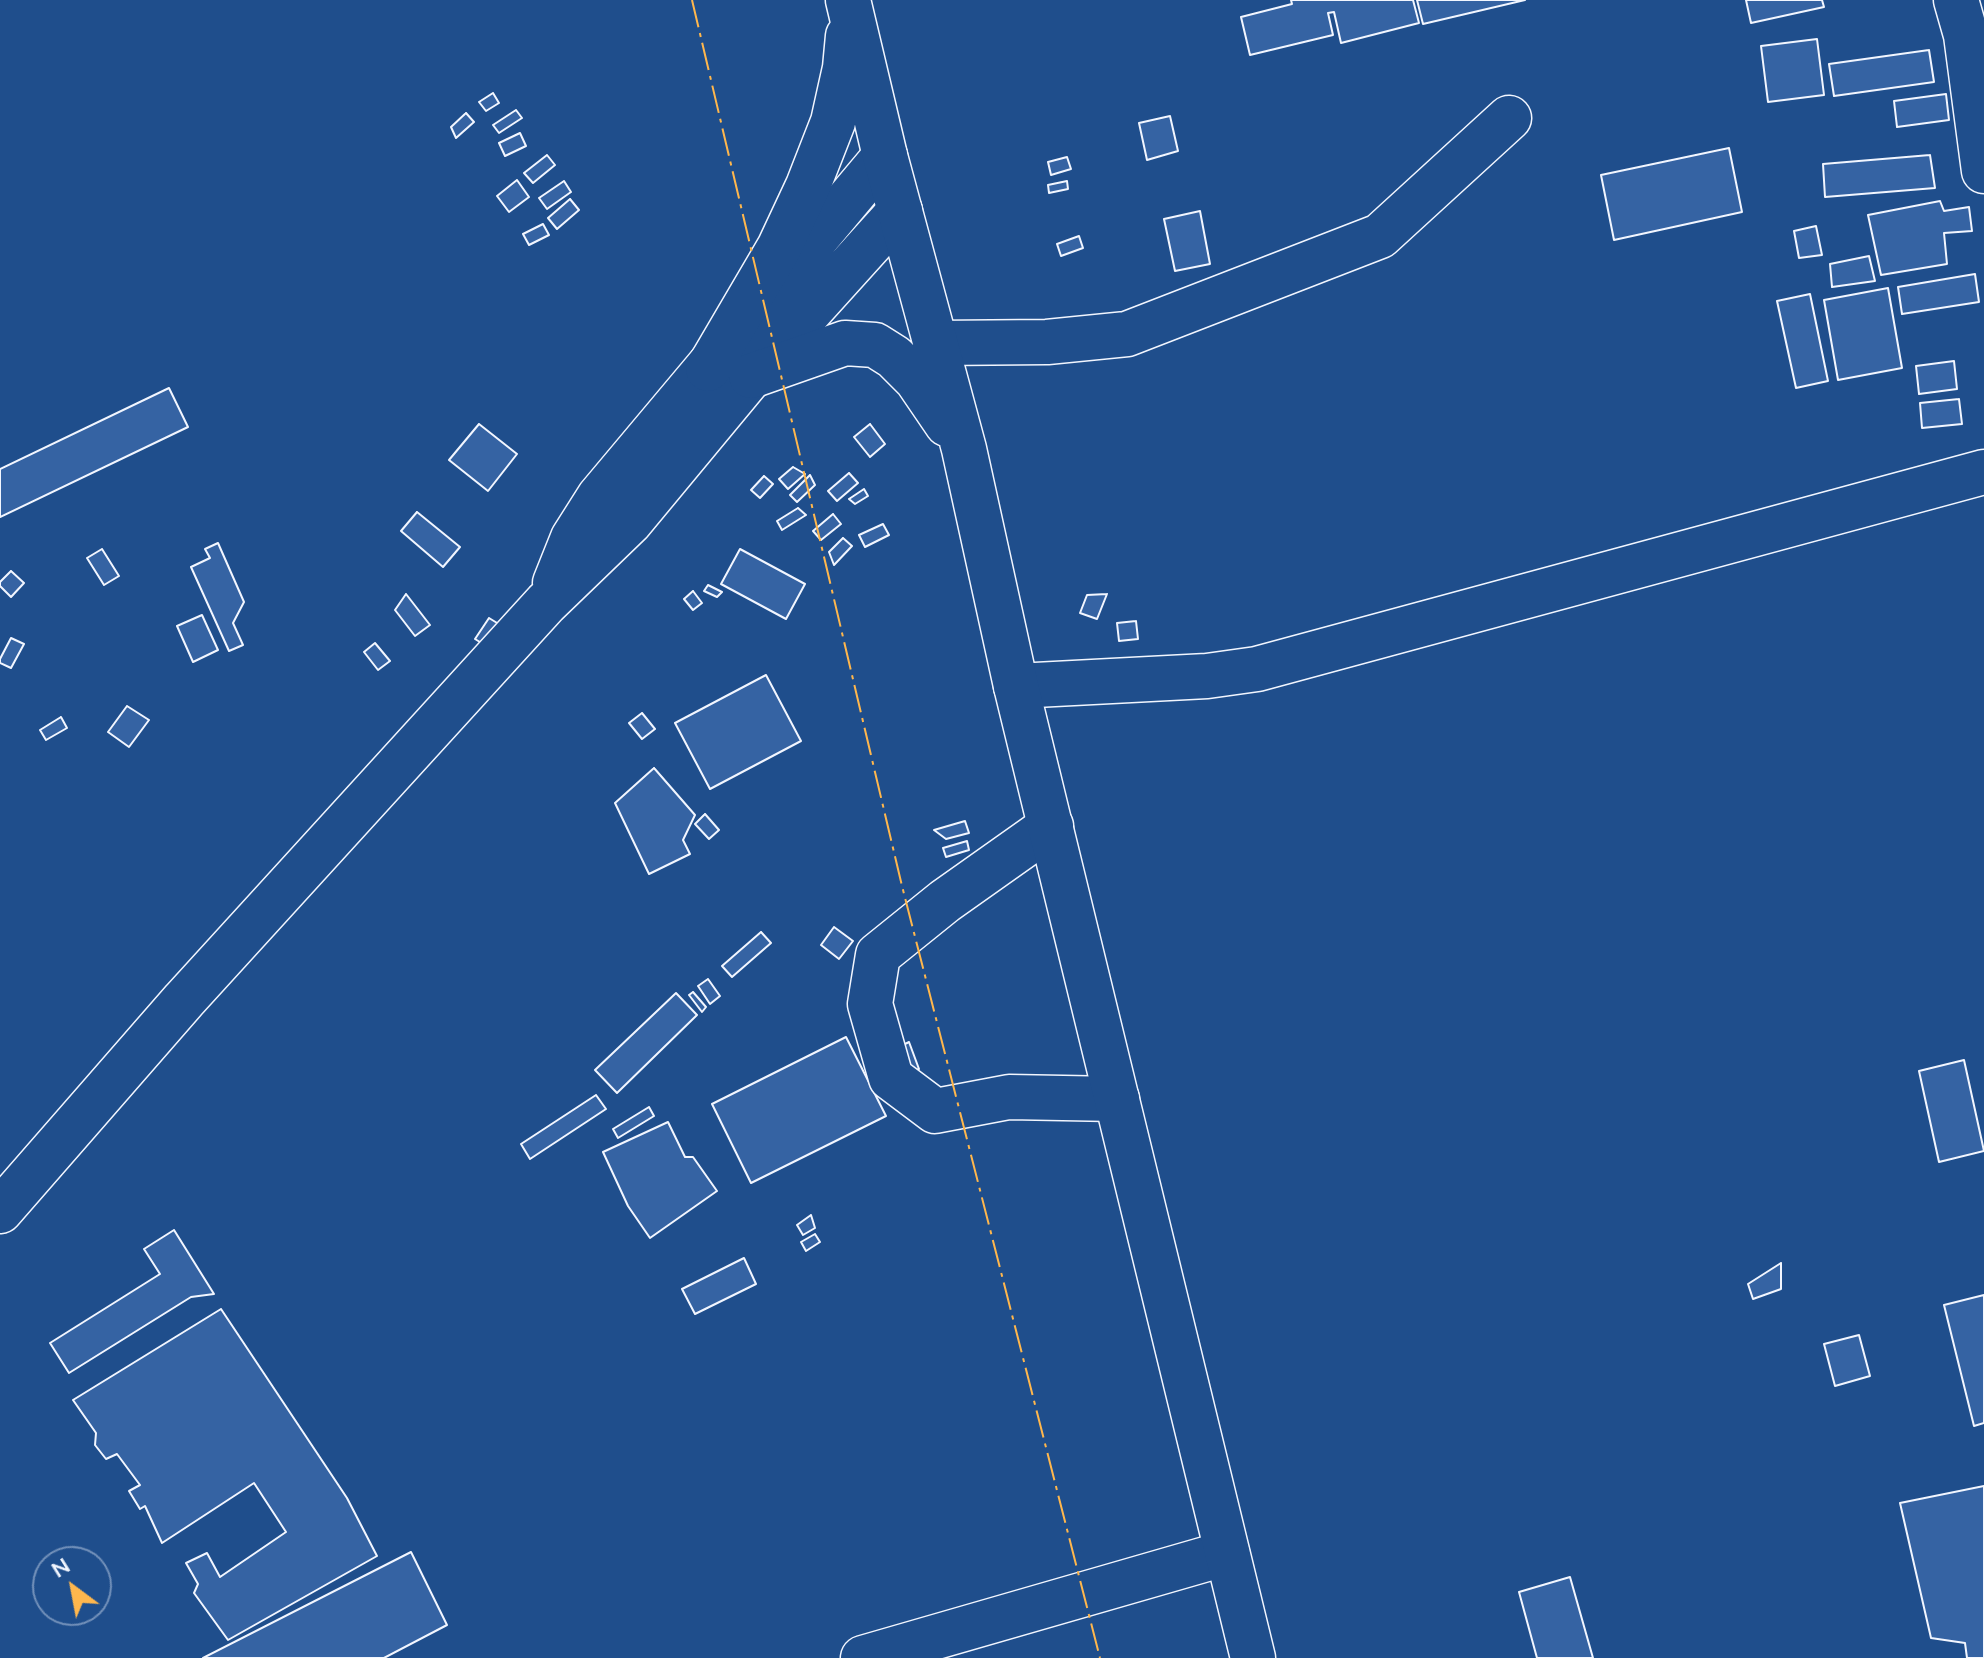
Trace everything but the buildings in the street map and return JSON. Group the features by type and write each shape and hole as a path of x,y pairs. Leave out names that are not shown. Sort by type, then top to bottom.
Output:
{"main road":[{"path":"1956,0 1966,35 1984,171"},
{"path":"850,5 885,156 964,449 1016,686 1253,1658"},
{"path":"708,369 779,248 833,122 845,68 850,5"},
{"path":"936,343 1047,342 1127,334 1380,236 1509,118"},
{"path":"546,603 573,538 599,497 885,156"},
{"path":"0,1211 184,1000 546,603 630,522 751,376 900,211"},
{"path":"751,376 845,343 875,345 894,357 917,380 964,449"},
{"path":"1016,686 1207,676 1257,669 1984,472"},
{"path":"1051,826 945,901 878,955 870,1004 891,1078 935,1111 1009,1097 1117,1099"},
{"path":"863,1658 1227,1553"}],"power":[{"path":"692,0 902,886 1100,1658"}]}
